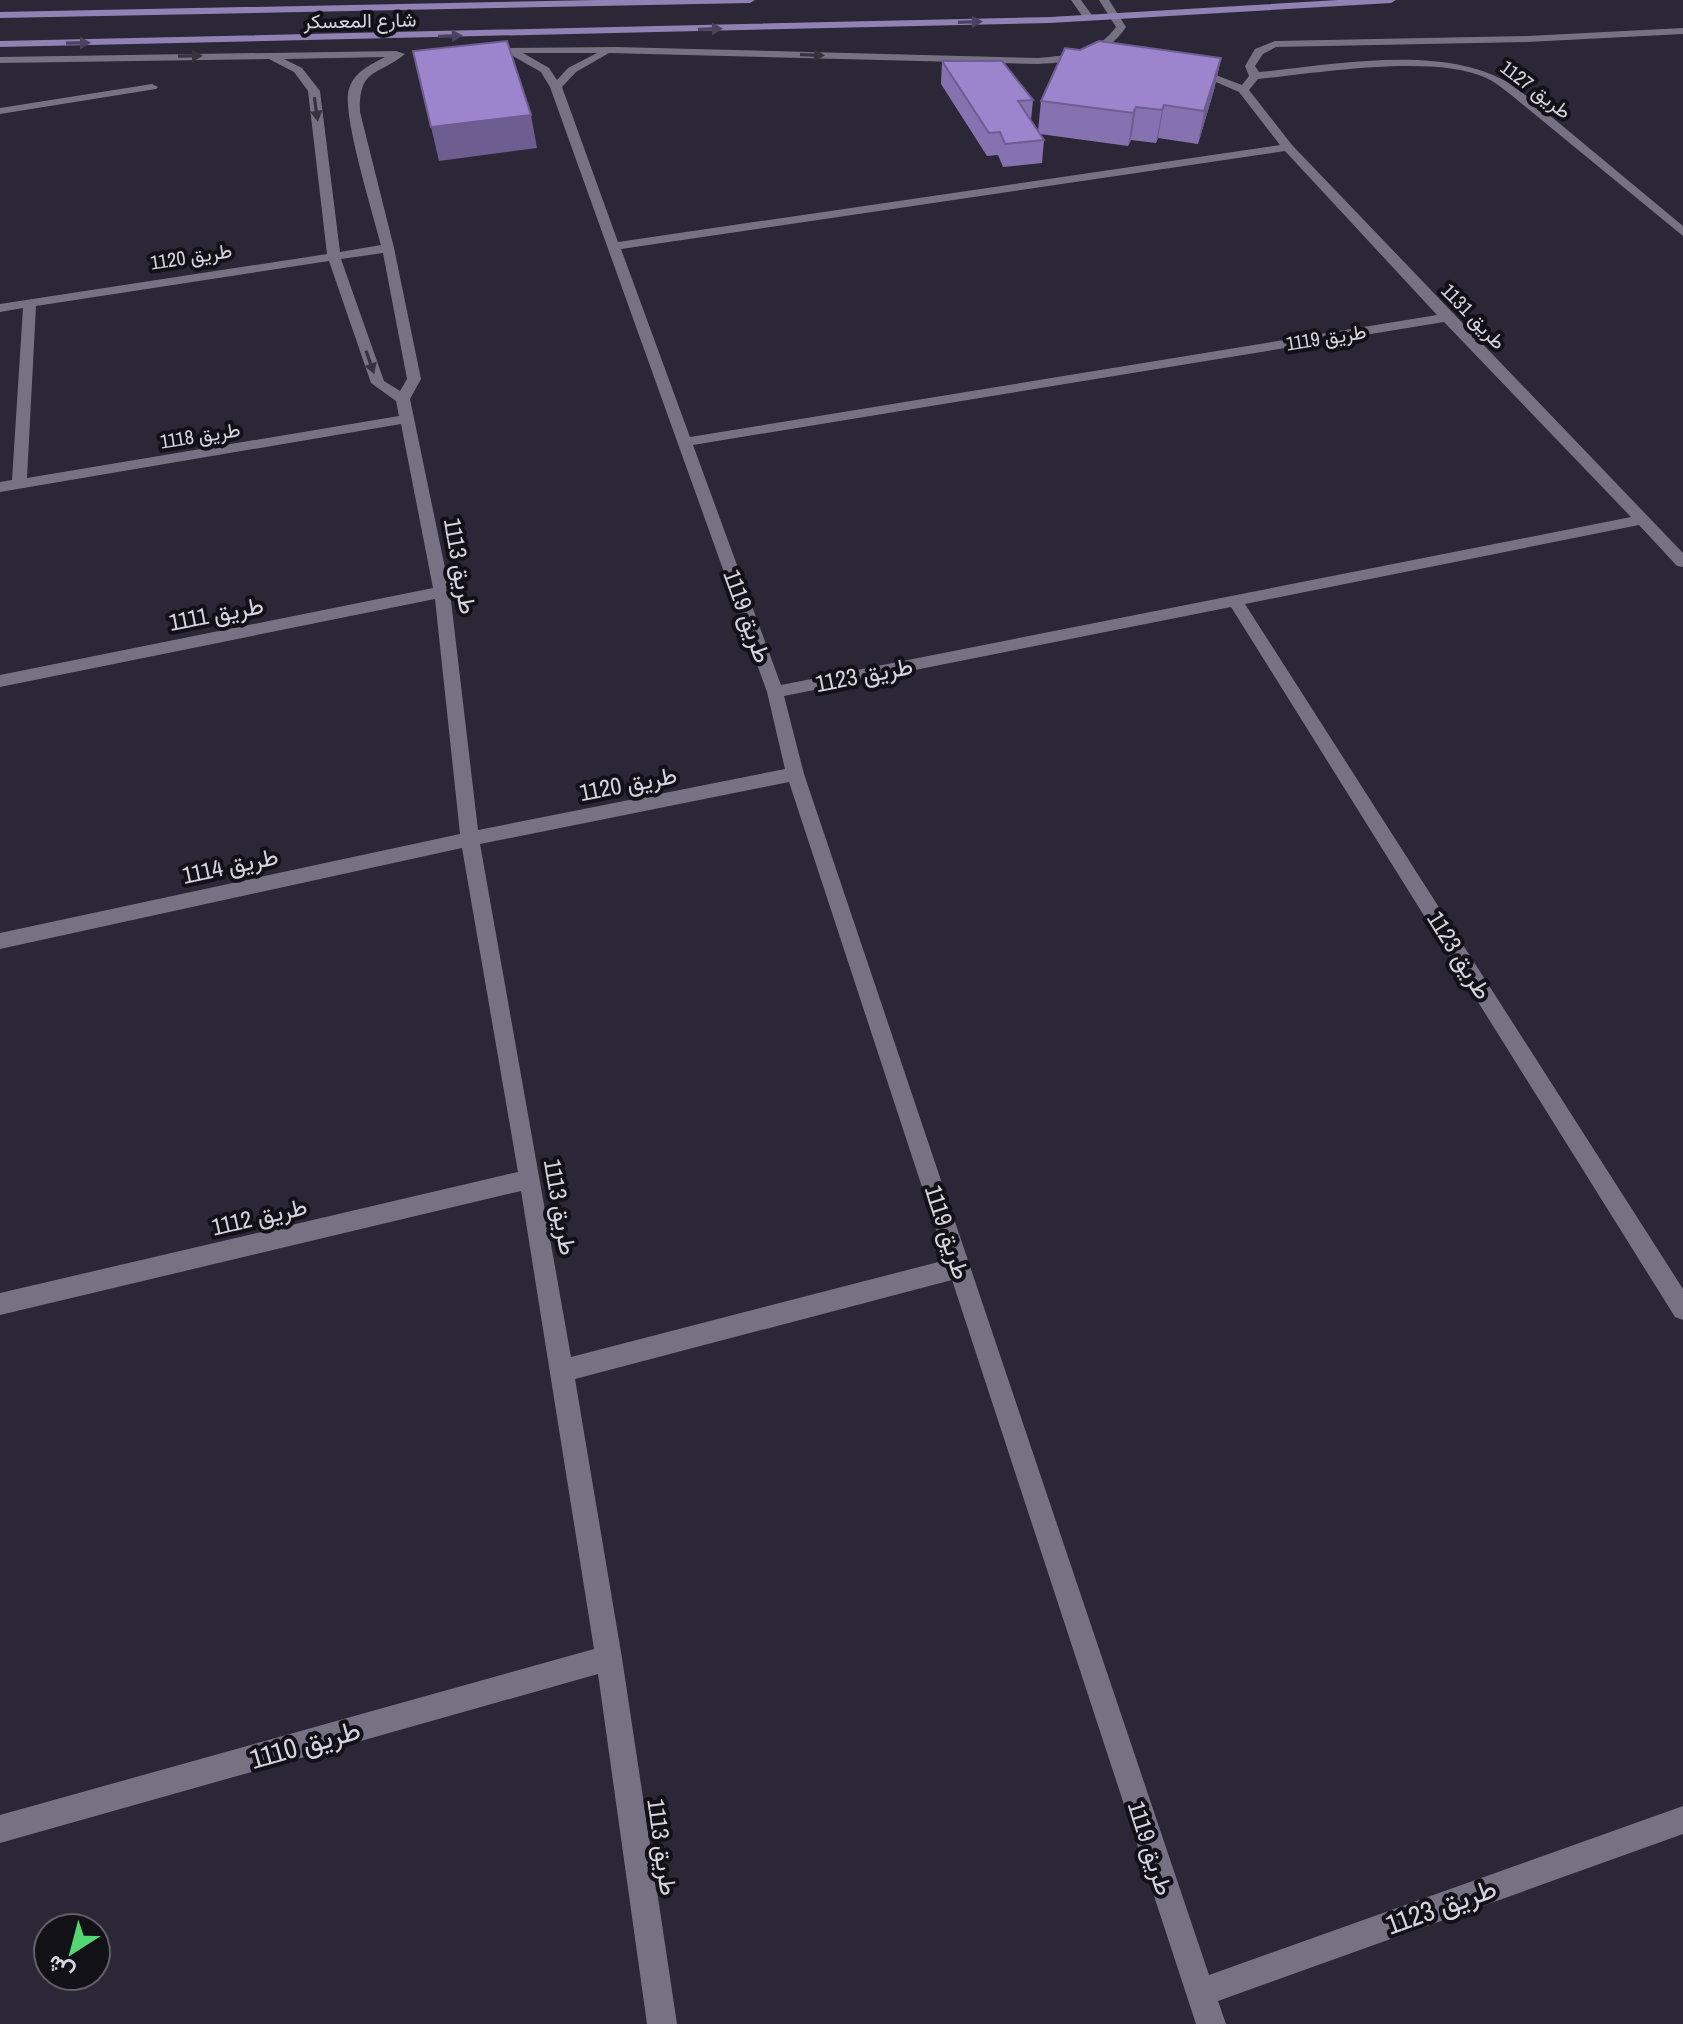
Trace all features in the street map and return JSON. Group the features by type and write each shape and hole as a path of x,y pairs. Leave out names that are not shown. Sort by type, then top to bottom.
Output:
{"main road":[{"name":"شارع المعسكر","path":"0,15 750,0"},
{"name":"شارع المعسكر","path":"0,44 1118,18 1391,0"}],"street":[{"path":"1076,0 1089,18"},
{"path":"1098,53 1109,45 1121,27 1104,0"},
{"path":"1180,67 1224,80 1243,90 1255,76 1250,66 1253,57 1259,49 1275,44 1446,41 1683,31"},
{"path":"1446,41 1456,49"},
{"name":"طريق 1119","path":"510,50 545,70 556,87 775,692 795,774 1211,2024"},
{"path":"556,87 572,70 616,50"},
{"path":"494,51 616,50 1038,61 1098,53 1113,55"},
{"path":"0,60 416,53"},
{"name":"طريق 1113","path":"400,54 366,71 354,89 354,112 388,248 414,379 405,409 442,592 470,839 609,1658 662,2024"},
{"path":"268,55 298,70 314,91 334,257 378,383 405,409"},
{"path":"1466,57 1486,74"},
{"name":"طريق 1127","path":"1255,76 1413,65 1451,66 1486,74 1520,97 1683,232"},
{"path":"0,111 152,87"},
{"name":"طريق 1131","path":"1243,90 1288,147 1683,562"},
{"path":"614,246 1288,147"},
{"name":"طريق 1120","path":"0,308 388,248"},
{"path":"19,484 30,303"},
{"name":"طريق 1119","path":"685,442 1447,317"},
{"name":"طريق 1118","path":"0,487 405,409"},
{"name":"طريق 1123","path":"775,692 1642,520"},
{"name":"طريق 1111","path":"0,681 442,592"},
{"name":"طريق 1123","path":"1236,602 1683,1309"},
{"name":"طريق 1120","path":"470,839 795,774"},
{"name":"طريق 1114","path":"0,941 470,839"},
{"name":"طريق 1112","path":"0,1304 530,1179"},
{"path":"562,1371 960,1267"},
{"name":"طريق 1110","path":"0,1829 609,1658"},
{"name":"طريق 1123","path":"1199,1993 1683,1820"}],"building":[{"path":"507,41 531,115 431,127 413,51"},
{"path":"1099,41 1221,58 1204,111 1164,105 1162,110 1136,107 1133,113 1041,101 1065,48 1080,50"},
{"path":"942,61 1002,61 1033,100 1018,101 1044,140 1005,144 1000,132 989,133"}]}
